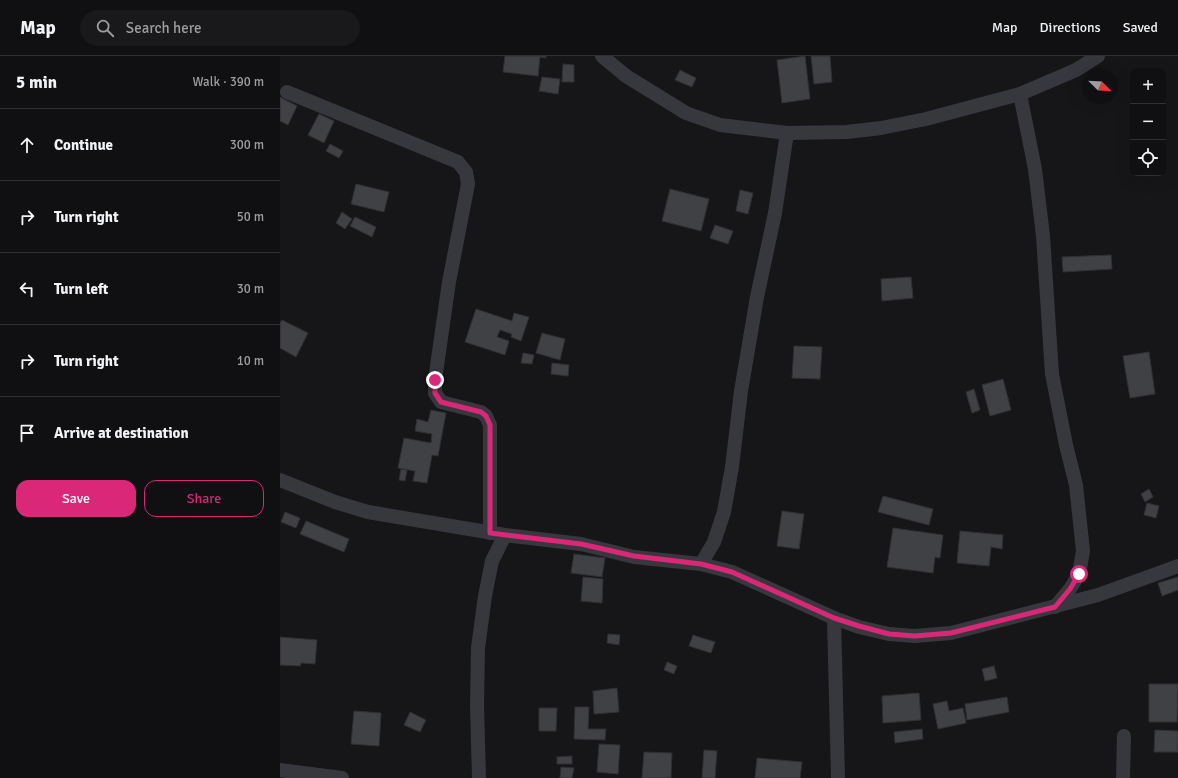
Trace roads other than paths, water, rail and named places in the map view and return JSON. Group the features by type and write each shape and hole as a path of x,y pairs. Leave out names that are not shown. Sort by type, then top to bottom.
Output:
{"street":[{"path":"602,56 626,76 686,113 720,125 787,133 847,132 926,120 1020,94 1076,70 1098,56"},
{"path":"288,92 458,162 466,172 468,184 449,282 435,380 435,393 441,402 481,412 486,416 490,425 490,533"},
{"path":"1020,94 1035,169 1043,236 1052,374 1066,445 1076,485 1083,551 1079,574 1070,589 1055,607"},
{"path":"701,564 714,542 724,512 732,467 741,391 757,297 775,213 787,133"},
{"path":"280,480 335,502 368,512 490,533 581,544 634,556 701,564 732,572 834,618 889,634 915,636 951,633 1098,595 1178,566"},
{"path":"479,778 477,705 478,648 485,596 492,561 505,535"},
{"path":"834,618 838,778"},
{"path":"1123,778 1124,736"},
{"path":"280,770 342,778"}]}
